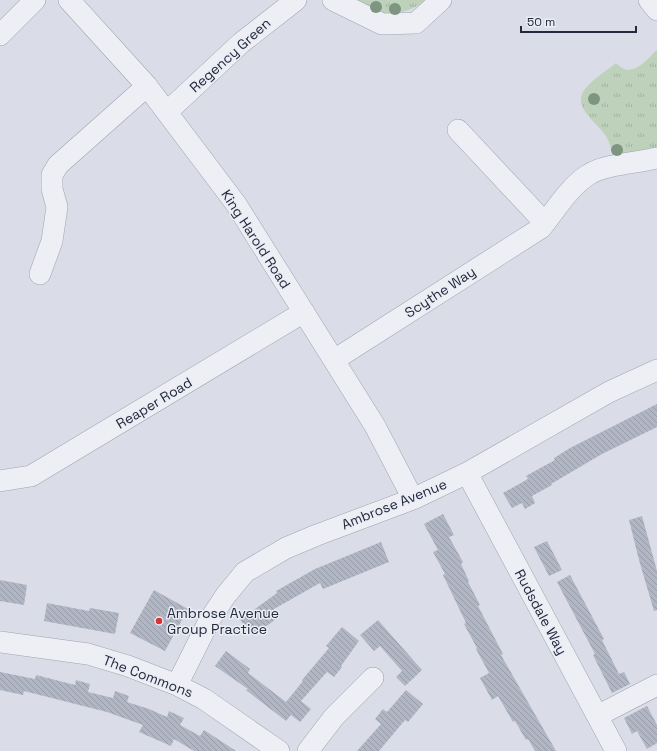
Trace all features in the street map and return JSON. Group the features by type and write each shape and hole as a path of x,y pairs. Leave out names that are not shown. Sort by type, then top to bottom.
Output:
{"street":[{"path":"0,35 35,0"},
{"name":"King Harold Road","path":"69,0 147,86 236,204 375,426 412,499"},
{"name":"Regency Green","path":"167,112 241,42 296,0"},
{"path":"333,0 382,24 416,23 441,0"},
{"path":"649,0 657,10"},
{"path":"40,274 52,241 57,207 52,189 52,175 58,165 147,86"},
{"path":"458,130 545,223"},
{"name":"Scythe Way","path":"334,360 541,228 569,190 588,174 610,166 657,158"},
{"name":"Reaper Road","path":"0,481 31,476 304,312"},
{"name":"Ambrose Avenue","path":"177,685 211,616 226,595 246,572 286,548 318,534 412,499 467,473 608,392 657,370"},
{"name":"Rudsdale Way","path":"467,473 616,751"},
{"name":"The Commons","path":"0,642 88,654 128,666 177,685 204,699 280,751"},
{"path":"308,751 334,717 373,678"},
{"path":"597,716 657,686"}],"green space":[{"path":"356,0 426,0 409,10 395,13 382,13 372,10"},
{"path":"657,50 657,152 615,159 606,136 583,108 581,102 582,96 585,89 592,82 616,63 627,70 633,69 638,67"}],"building":[{"path":"657,404 657,427 602,454 551,484 552,485 532,496 535,503 525,509 522,503 512,508 503,493 528,479 526,476 555,460 554,458 570,448"},
{"path":"443,514 454,535 449,537 463,562 461,564 469,581 468,582 480,605 478,606 503,654 501,655 556,751 535,751 528,739 526,740 515,721 513,722 498,696 492,700 480,678 489,673 464,624 466,623 443,575 445,574 433,552 438,550 424,524"},
{"path":"642,516 657,571 657,610 654,611 629,520"},
{"path":"547,541 562,570 549,576 534,547"},
{"path":"381,542 389,562 323,589 320,583 274,609 280,616 253,636 240,620 277,593 276,591 315,569"},
{"path":"570,575 604,639 602,640 619,674 624,672 630,684 612,693 593,655 595,654 557,582"},
{"path":"0,580 27,585 24,605 0,601"},
{"name":"Ambrose Avenue Group Practice","path":"154,590 188,609 165,651 130,633"},
{"path":"47,603 89,611 90,608 119,613 115,634 44,621"},
{"path":"378,620 422,670 405,686 396,677 402,671 380,646 374,651 360,635"},
{"path":"342,627 359,641 334,677 327,672 301,701 311,709 300,722 291,715 286,721 246,690 248,689 215,666 226,651 250,669 248,673 286,702 329,648 326,646"},
{"path":"0,672 35,679 36,675 75,685 76,680 90,684 88,692 113,698 115,691 129,696 127,702 167,717 169,711 184,718 180,725 200,736 204,730 236,751 194,751 174,739 171,746 139,732 143,725 107,712 24,691 23,695 0,690"},
{"path":"406,690 423,704 408,722 405,720 379,751 357,751 381,724 375,719 383,709 387,712"},
{"path":"647,706 657,725 657,743 647,749 637,731 632,734 624,718"}],"place":[{"name":"Ambrose Avenue Group Practice","path":"159,621"}]}
